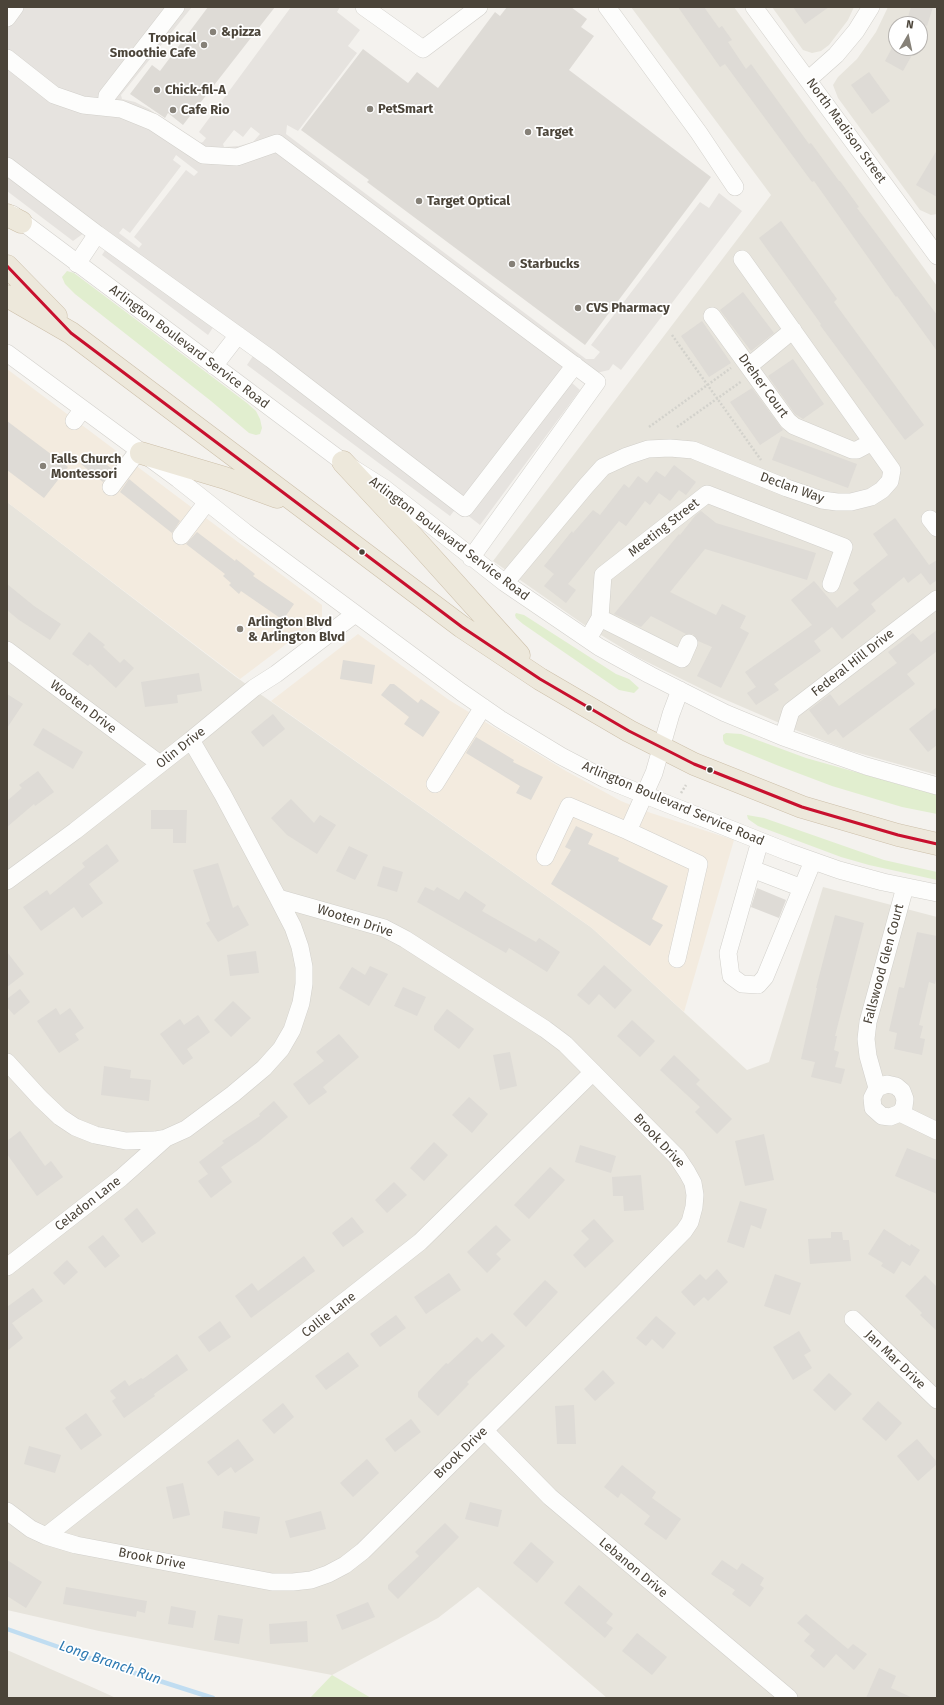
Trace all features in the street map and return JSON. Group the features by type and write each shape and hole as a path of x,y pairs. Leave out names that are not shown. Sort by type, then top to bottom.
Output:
{"highway":[{"path":"7,266 71,333"},
{"path":"7,296 71,333 462,627 540,678 629,731 694,764 802,807 898,835 937,844"},
{"path":"139,452 224,478 300,506"},
{"path":"343,462 540,678"}],"street":[{"path":"7,18 15,7"},
{"path":"106,107 107,96 176,7"},
{"path":"364,7 423,49 479,7"},
{"path":"607,7 699,132 735,187"},
{"name":"North Madison Street","path":"754,7 935,247"},
{"path":"809,79 836,55 856,31 871,7"},
{"path":"7,58 54,95 83,105 121,109 153,122 203,155 237,157 277,143 598,382 471,558"},
{"path":"7,166 97,234 238,335 465,508 575,366"},
{"name":"Arlington Boulevard Service Road","path":"12,216 343,462 384,488 471,558 505,583 622,660 725,713 783,737 866,766 937,786"},
{"path":"77,264 97,234"},
{"name":"Declan Way","path":"505,583 586,486 603,468 627,456 648,449 670,448 692,450 822,500 837,502 851,502 871,497 882,490 890,481 892,470 742,259"},
{"name":"Dreher Court","path":"712,316 788,421 794,426 852,450 857,450 872,442"},
{"path":"749,366 793,330"},
{"path":"214,366 238,335"},
{"name":"Arlington Boulevard Service Road","path":"7,353 78,416 139,452 178,479 355,614 483,707 561,756 604,779 813,861 839,870 905,887 937,893"},
{"path":"111,487 139,452"},
{"name":"Meeting Street","path":"588,639 600,618 603,575 707,494 844,548 831,584"},
{"path":"181,536 207,502"},
{"name":"Federal Hill Drive","path":"783,737 792,711 937,599"},
{"name":"Olin Drive","path":"7,881 75,831 191,740 254,688 276,674 355,614"},
{"path":"600,618 682,659 689,643"},
{"name":"Wooten Drive","path":"7,650 160,764"},
{"path":"628,832 654,773 671,714 680,690"},
{"path":"435,784 483,707"},
{"path":"7,1062 40,1098 60,1117 75,1127 112,1140 155,1140 166,1138 186,1129 233,1094 264,1068 281,1048 292,1030 301,1003 304,984 304,966 300,947 293,927 278,898 223,795 191,740"},
{"path":"545,857 569,806 699,864 677,958"},
{"path":"760,841 728,953 731,976 742,984 758,985 765,977 813,861"},
{"path":"752,870 802,888"},
{"name":"Fallswood Glen Court","path":"900,1113 890,1117 882,1116 873,1108 872,1098 877,1088 868,1056 866,1038 868,1022 905,887"},
{"name":"Wooten Drive","path":"278,898 384,928 405,939 545,1029 565,1044 593,1072"},
{"name":"Brook Drive","path":"7,1511 31,1529 46,1536 76,1545 272,1582 310,1580 328,1574 345,1565 363,1551 485,1431 684,1231 690,1222 694,1207 695,1195 693,1183 687,1172 677,1157 593,1072"},
{"name":"Collie Lane","path":"46,1536 420,1242 593,1072"},
{"path":"877,1088 887,1084 896,1086 902,1091 905,1099 904,1106 900,1113 937,1131"},
{"name":"Celadon Lane","path":"7,1266 121,1178 166,1138"},
{"name":"Jan Mar Drive","path":"853,1319 937,1400"},
{"name":"Lebanon Drive","path":"485,1431 550,1497 789,1698"}],"path":[{"path":"672,335 764,465"},
{"path":"649,427 707,385 749,366"},
{"path":"677,427 717,399 749,366"},
{"path":"680,794 686,785"}],"shaded area":[{"path":"7,7 192,7 121,95 122,99 135,102 149,109 188,138 200,143 206,138 199,132 291,7 340,7 337,12 360,30 348,46 357,53 298,131 287,125 286,134 586,359 594,359 600,352 591,345 700,202 709,208 719,193 742,211 621,370 613,364 609,370 575,378 572,383 580,390 480,525 457,507 450,516 247,365 253,356 214,326 208,335 102,255 108,246 84,233 73,241 7,191","holes":["251,127 260,134 253,142 239,146 224,147 223,144 234,130 243,137","176,155 198,172 194,176 186,170 134,237 142,244 139,248 119,233 123,228 130,233 181,166 173,160"]},
{"path":"631,7 734,7 937,286 937,775 848,750 798,731 710,693 637,657 583,624 493,561 771,195"},
{"path":"772,7 854,7 848,20 829,45 821,51 812,53 803,50"},
{"path":"888,7 937,7 937,214 931,215 920,210 838,98 833,85 838,77 857,59 876,32"},
{"path":"7,369 322,605 322,617 240,679 7,502"},
{"path":"7,502 236,677 592,928 747,1070 769,1062 823,887 937,917 937,1698 607,1698 478,1587 438,1618 332,1675 99,1631 7,1610"},
{"path":"358,634 449,700 566,771 621,801 651,813 734,840 684,1012 592,928 271,701"},
{"path":"7,1650 94,1688 116,1698 7,1698"}],"green space":[{"path":"67,271 74,273 247,403 256,411 260,419 262,428 260,434 256,435 249,433 211,401 75,294 65,284 62,277"},
{"path":"516,613 524,615 616,674 629,679 639,688 634,693 619,690 523,624 516,618"},
{"path":"726,733 741,734 806,758 937,795 937,814 902,807 832,786 779,766 725,744 723,735"},
{"path":"747,815 764,818 884,860 937,872 937,880 869,865 841,857 758,826 748,819"},
{"path":"332,1675 371,1698 310,1698"}],"building":[{"path":"208,7 275,7 183,125 168,113 165,118 130,94 152,65 160,71"},
{"name":"Target","path":"507,7 571,7 587,19 581,27 594,36 569,70 711,177 585,345 367,182 369,180 301,130 363,49 408,83 417,72 438,88 495,12 500,16"},
{"path":"678,7 704,7 719,28 722,26 732,40 728,42 746,69 751,64 809,144 811,143 840,181 859,207 857,208 937,315 937,351 897,296 896,297 814,181 812,182 725,64 720,67"},
{"path":"793,7 829,7 805,24"},
{"path":"911,7 933,7 928,23 928,16 908,16"},
{"path":"888,55 911,56 903,71 885,61"},
{"path":"869,72 890,101 872,114 851,85"},
{"path":"937,150 937,197 916,185"},
{"path":"781,221 837,299 834,302 924,425 905,440 820,325 821,324 759,238"},
{"path":"743,292 774,333 751,351 720,310"},
{"path":"702,321 731,363 709,377 681,336"},
{"path":"793,359 824,404 803,419 795,414 768,376"},
{"path":"752,388 783,430 760,445 730,402"},
{"path":"7,421 68,467 44,498 7,470"},
{"path":"781,436 857,464 848,488 772,460"},
{"path":"91,452 112,469 103,482 81,464"},
{"path":"674,465 696,482 686,495 679,490 670,501 659,493 650,505 645,501 626,526 619,521 568,584 576,590 566,603 544,586 554,574 544,566 572,531 573,533 593,510 600,515 624,484 629,488 638,476 647,483 656,471 665,477"},
{"path":"129,479 180,521 172,533 120,492"},
{"path":"701,511 716,523 816,553 807,580 705,549 670,592 716,615 722,604 746,616 740,628 749,633 721,688 697,676 712,647 698,641 693,634 686,634 651,616 641,627 614,614 679,534 680,535 695,516"},
{"path":"895,518 929,565 937,560 937,580 930,585 921,573 908,583 904,577 871,604 876,611 842,639 832,627 814,641 821,651 774,684 779,690 756,705 747,693 756,687 745,672 812,625 791,600 814,581 837,608 859,590 853,583 888,555 873,534"},
{"path":"197,532 235,561 236,559 255,574 253,576 294,604 283,620 241,591 239,594 229,585 231,583 223,576 225,574 186,544"},
{"path":"7,584 34,606 61,624 50,640 19,620 7,610"},
{"path":"937,630 937,651 907,674 915,684 843,738 836,729 828,735 809,710 830,694 839,706 897,663 888,652 913,633 921,642"},
{"path":"89,632 105,645 103,647 120,663 124,659 134,668 116,688 90,664 88,666 72,654"},
{"path":"343,660 375,665 372,684 340,679"},
{"path":"199,673 202,691 177,695 178,703 145,707 141,682"},
{"path":"390,684 394,684 418,703 421,699 440,712 423,737 404,724 409,717 381,695"},
{"path":"7,694 23,704 7,728"},
{"path":"937,707 937,745 928,752 909,729"},
{"path":"273,714 285,729 263,747 251,732"},
{"path":"43,728 83,752 73,769 33,745"},
{"path":"476,737 514,760 513,762 543,777 531,800 516,793 520,786 466,753"},
{"path":"38,771 54,792 35,806 34,804 7,827 7,801 22,788 19,785"},
{"path":"291,799 314,823 320,815 336,825 317,854 287,835 271,818"},
{"path":"151,810 187,810 186,843 173,843 173,829 151,829"},
{"path":"576,826 593,834 588,844 619,858 618,861 668,886 652,919 663,925 650,946 551,884 571,850 565,847"},
{"path":"107,844 119,861 89,884 103,903 82,918 74,907 41,931 23,907 47,890 50,895 85,867 82,863"},
{"path":"349,846 368,855 355,880 336,871"},
{"path":"218,863 233,908 238,905 249,925 218,942 206,923 210,921 193,870"},
{"path":"383,866 403,872 397,892 377,886"},
{"path":"425,887 434,891 437,887 459,900 465,891 486,905 482,911 536,942 539,938 560,952 547,972 509,948 506,953 417,902"},
{"path":"757,888 786,900 779,918 751,907"},
{"path":"835,915 864,923 835,1036 837,1036 834,1050 839,1052 835,1067 845,1069 841,1084 811,1077 815,1062 801,1059 816,988"},
{"path":"917,932 937,936 937,976 935,984 929,982 919,1025 923,1026 920,1038 925,1039 922,1055 894,1049 897,1033 889,1031 899,987 904,988"},
{"path":"256,951 259,973 230,976 227,955"},
{"path":"7,952 24,974 7,987"},
{"path":"604,965 632,990 615,1009 599,994 589,1005 577,995"},
{"path":"370,966 388,974 369,1006 339,988 352,967 365,975"},
{"path":"403,987 426,997 417,1016 394,1006"},
{"path":"20,989 30,1002 14,1015 7,1007 7,999"},
{"path":"233,1001 251,1018 231,1037 214,1020"},
{"path":"56,1008 60,1015 70,1008 84,1028 75,1034 79,1040 59,1053 37,1021"},
{"path":"447,1009 474,1029 459,1049 434,1030 434,1026"},
{"path":"198,1015 210,1032 187,1049 193,1058 183,1065 160,1034 180,1019 184,1025"},
{"path":"632,1020 655,1041 640,1057 617,1036"},
{"path":"339,1034 359,1057 323,1087 327,1092 309,1105 293,1084 324,1061 316,1052"},
{"path":"510,1052 517,1086 500,1090 493,1055"},
{"path":"674,1055 700,1080 696,1084 732,1119 717,1134 695,1112 700,1107 660,1070"},
{"path":"104,1066 131,1070 130,1078 151,1080 149,1101 101,1095"},
{"path":"469,1097 488,1114 472,1133 452,1115"},
{"path":"274,1101 288,1117 258,1142 221,1167 232,1182 211,1198 198,1181 208,1174 199,1162 224,1143 222,1141 260,1116 259,1114"},
{"path":"20,1131 45,1166 51,1161 63,1177 37,1196 7,1154 7,1141"},
{"path":"764,1134 774,1180 745,1186 735,1141"},
{"path":"434,1142 448,1155 424,1181 410,1168"},
{"path":"580,1145 616,1156 611,1173 575,1162"},
{"path":"907,1148 937,1160 937,1194 895,1176"},
{"path":"550,1167 565,1180 529,1219 514,1205"},
{"path":"641,1175 644,1210 624,1211 623,1196 613,1196 612,1177"},
{"path":"394,1182 407,1195 387,1213 375,1200"},
{"path":"740,1201 767,1209 761,1229 751,1225 744,1248 727,1242"},
{"path":"137,1208 156,1233 142,1243 124,1219"},
{"path":"352,1217 364,1232 343,1247 332,1233"},
{"path":"594,1219 614,1241 585,1268 573,1255 589,1239 581,1231"},
{"path":"496,1225 511,1240 496,1254 501,1259 487,1273 467,1252"},
{"path":"884,1229 910,1246 911,1244 920,1250 910,1266 902,1261 894,1274 881,1266 883,1263 868,1254"},
{"path":"831,1232 842,1232 843,1240 849,1240 851,1261 810,1264 808,1239 831,1238"},
{"path":"103,1235 120,1256 105,1268 88,1247"},
{"path":"304,1256 315,1271 251,1318 235,1296 252,1283 258,1291"},
{"path":"67,1260 78,1272 64,1285 53,1273"},
{"path":"717,1269 728,1282 708,1301 704,1297 694,1306 681,1292 700,1274 706,1280"},
{"path":"449,1273 461,1290 426,1314 414,1297"},
{"path":"775,1274 801,1283 790,1315 764,1306"},
{"path":"925,1275 937,1287 937,1331 920,1315 922,1313 905,1296"},
{"path":"545,1280 558,1292 526,1327 513,1314"},
{"path":"33,1288 43,1301 12,1323 23,1338 7,1351 7,1307"},
{"path":"396,1315 406,1328 380,1347 370,1334"},
{"path":"656,1316 676,1333 663,1349 652,1339 646,1346 636,1338"},
{"path":"220,1321 231,1337 209,1352 198,1337"},
{"path":"799,1331 811,1351 804,1355 812,1368 793,1380 773,1347"},
{"path":"492,1333 505,1346 467,1382 469,1384 438,1416 418,1397 418,1392 446,1363 448,1364 477,1337 482,1342"},
{"path":"348,1352 359,1366 326,1390 315,1376"},
{"path":"177,1354 188,1370 124,1418 112,1401 116,1398 110,1391 125,1380 129,1386 141,1378 143,1379"},
{"path":"603,1370 615,1383 595,1401 584,1389"},
{"path":"829,1373 852,1394 835,1411 813,1390"},
{"path":"878,1401 902,1423 886,1441 862,1419"},
{"path":"283,1403 294,1417 274,1434 262,1420"},
{"path":"574,1405 576,1444 557,1444 555,1406"},
{"path":"86,1413 102,1435 81,1450 65,1428"},
{"path":"411,1419 421,1432 395,1452 385,1439"},
{"path":"238,1439 254,1460 235,1473 231,1467 218,1476 207,1462"},
{"path":"917,1439 937,1462 937,1464 918,1481 897,1456"},
{"path":"29,1446 61,1455 55,1473 24,1464"},
{"path":"367,1459 379,1473 353,1497 340,1483"},
{"path":"622,1465 656,1492 652,1498 681,1519 666,1540 644,1524 650,1516 621,1493 618,1498 604,1487"},
{"path":"183,1483 190,1515 173,1519 166,1487"},
{"path":"470,1502 502,1510 498,1527 465,1519"},
{"path":"224,1511 260,1517 257,1534 222,1528"},
{"path":"321,1511 326,1529 290,1538 285,1521"},
{"path":"445,1523 459,1537 398,1599 388,1589 388,1585 419,1556 415,1552"},
{"path":"531,1542 554,1562 537,1583 513,1563"},
{"path":"7,1560 42,1582 26,1608 7,1596"},
{"path":"722,1560 737,1570 742,1563 764,1578 760,1585 764,1588 750,1607 732,1594 735,1590 711,1574"},
{"path":"579,1585 613,1614 606,1623 613,1628 605,1638 564,1603"},
{"path":"66,1587 147,1601 145,1613 137,1611 136,1617 63,1604"},
{"path":"368,1602 375,1617 342,1630 336,1615"},
{"path":"171,1606 196,1611 193,1628 168,1624"},
{"path":"806,1614 848,1649 853,1644 867,1654 854,1670 836,1654 824,1668 810,1656 815,1650 804,1641 810,1634 797,1623"},
{"path":"218,1615 243,1619 239,1644 214,1640"},
{"path":"307,1621 308,1642 270,1644 269,1624"},
{"path":"637,1633 667,1657 652,1675 622,1651"},
{"path":"879,1668 896,1676 891,1688 913,1698 866,1698"}],"waterway":[{"name":"Long Branch Run","path":"7,1629 116,1667 213,1698"}],"transit line":[{"path":"7,266 71,333 462,627 540,679 629,731 694,764 802,807 898,835 937,844"}],"place":[{"name":"&pizza","path":"213,32"},
{"name":"Tropical Smoothie Cafe","path":"204,45"},
{"name":"Chick-fil-A","path":"157,90"},
{"name":"PetSmart","path":"370,109"},
{"name":"Cafe Rio","path":"173,110"},
{"name":"Target","path":"528,132"},
{"name":"Target Optical","path":"419,201"},
{"name":"Starbucks","path":"512,264"},
{"name":"CVS Pharmacy","path":"578,308"},
{"name":"Falls Church Montessori","path":"43,466"},
{"name":"Arlington Blvd & Arlington Blvd","path":"240,629"}]}
